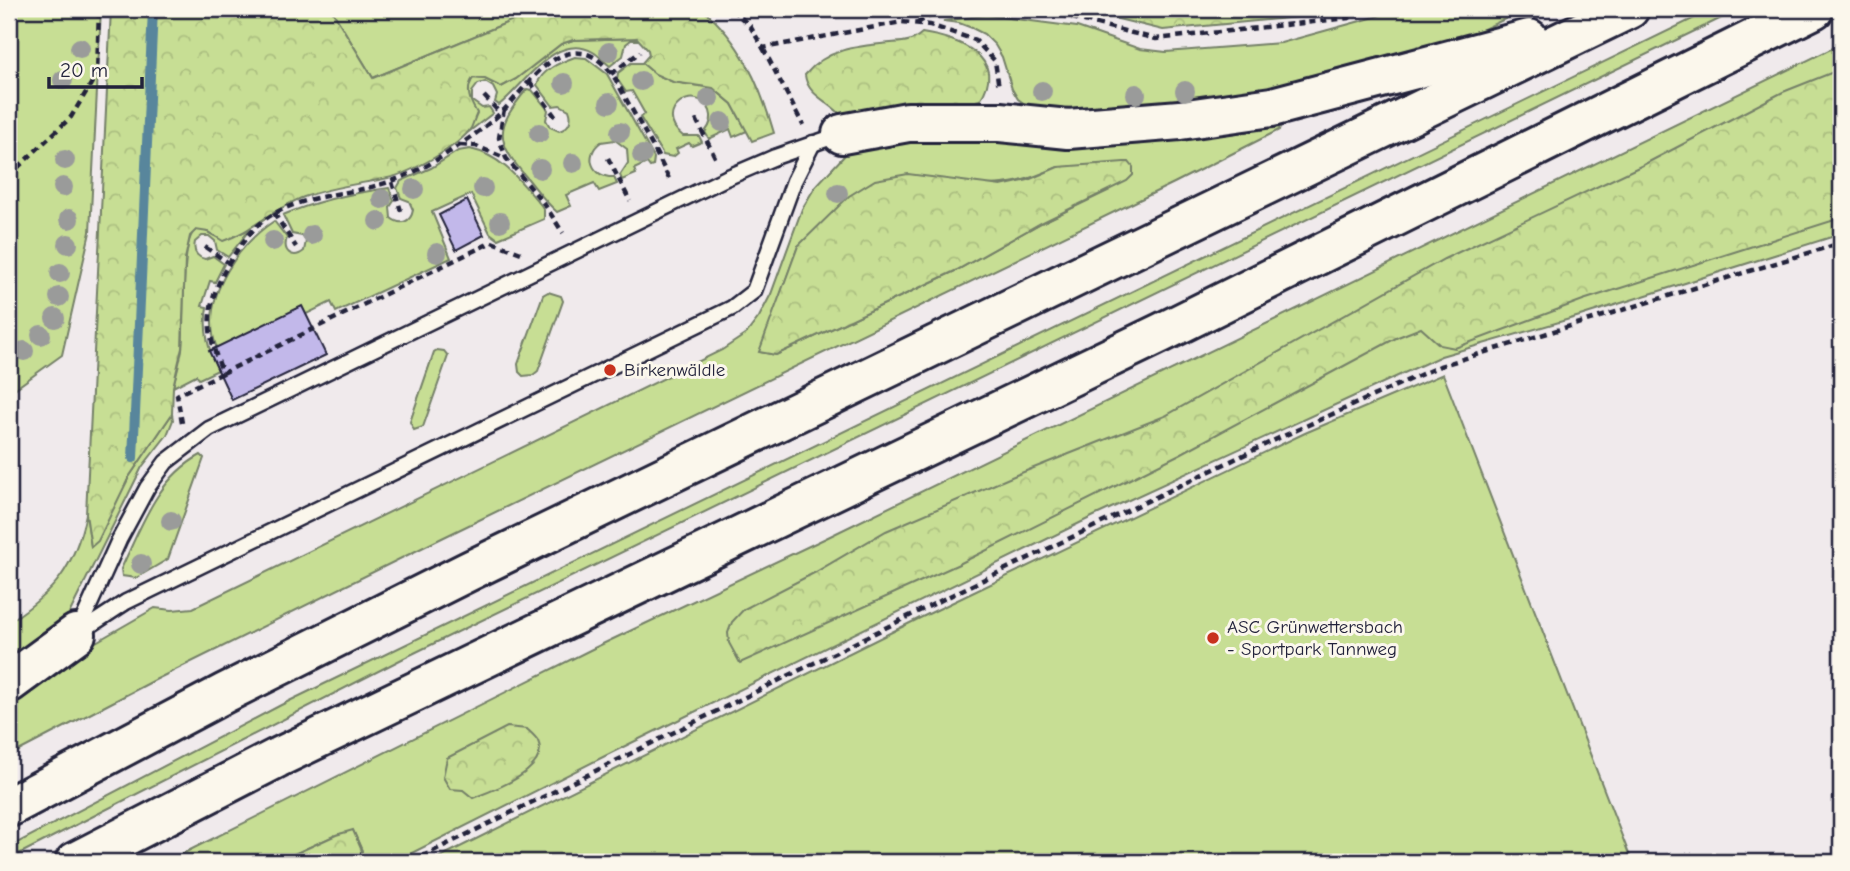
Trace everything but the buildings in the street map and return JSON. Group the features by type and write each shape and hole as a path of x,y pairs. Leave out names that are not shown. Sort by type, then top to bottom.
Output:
{"highway":[{"path":"75,862 277,758 1161,333 1814,9"},
{"path":"828,139 908,122 1000,122 1068,129 1180,120 1272,107 1622,12"},
{"path":"9,807 225,693 469,571 1622,12"},
{"path":"9,683 76,634"}],"lane":[{"path":"76,634 146,488 166,462 209,429 726,178 775,157 828,139"},
{"path":"76,634 126,602 732,308 754,291 794,181 828,139"}],"path":[{"path":"9,176 71,117 97,74 99,9"},
{"path":"398,9 411,9"},
{"path":"732,9 750,26 792,107"},
{"path":"916,24 936,13 1022,9"},
{"path":"1037,9 1156,39 1349,18 1364,9"},
{"path":"763,48 902,22 930,25 975,40 995,61 998,77"},
{"path":"611,74 640,52"},
{"path":"223,373 211,344 209,331 214,295 229,263 251,233 274,213 331,193 392,181 421,169 459,145 502,111 553,61 568,53 584,53 594,57 611,74 680,200"},
{"path":"530,82 557,119"},
{"path":"484,96 502,111"},
{"path":"502,111 499,138 506,158 545,205 574,252"},
{"path":"696,119 726,178"},
{"path":"459,145 477,146 506,158"},
{"path":"608,158 640,220"},
{"path":"392,181 401,211"},
{"path":"274,213 296,247"},
{"path":"186,447 177,395 492,242 547,265"},
{"path":"411,862 978,582 1279,438 1440,366 1841,243"},
{"path":"205,247 229,263"}],"green space":[{"path":"9,9 101,9 90,232 62,355 9,393"},
{"path":"111,9 331,9 373,78 540,9 702,9 728,35 747,65 774,133 752,141 732,104 713,88 673,82 655,74 642,63 649,55 648,50 637,38 573,40 561,44 516,79 501,87 485,79 473,78 469,96 477,113 471,128 456,143 421,165 388,178 304,197 223,241 208,232 196,230 190,236 185,259 182,348 173,387 172,414 129,477 98,541 91,547 86,514"},
{"path":"331,9 540,9 373,78"},
{"path":"1077,9 1337,9 1319,15 1163,30"},
{"path":"1397,9 1526,9 1469,36 1286,91 1089,112 1029,107 1018,99 1002,57 984,34 959,23 943,21 986,15 1077,27 1140,49 1166,52 1281,43"},
{"path":"1713,9 1740,9 404,658 9,859 9,847 281,705"},
{"path":"922,33 949,39 974,52 983,61 988,72 987,85 980,100 962,104 907,105 839,113 809,87 805,75 833,54 855,47 908,41"},
{"path":"637,38 640,40 631,40 626,44 623,56 610,66 593,52 579,47 553,55 499,105 495,102 497,95 493,87 485,82 478,84 472,92 472,101 482,108 489,107 493,113 448,148 471,128 475,110 469,98 469,90 473,78 485,79 501,87 516,79 561,44 573,40"},
{"path":"1841,44 1841,234 1580,316 1441,356 1094,516 394,862 355,862 362,851 353,831 336,835 277,862 166,862 592,649 826,538"},
{"path":"575,57 586,58 607,74 654,158 653,166 650,167 647,163 634,169 636,174 622,180 620,175 628,163 627,149 615,140 601,142 592,153 593,165 600,174 614,177 617,184 599,191 594,183 566,195 571,206 557,212 545,201 509,154 504,144 504,124 527,89 532,90 548,110 546,120 550,127 559,131 568,126 571,117 569,110 560,105 553,106 537,85 547,71"},
{"path":"631,63 642,63 655,74 673,82 713,88 732,104 747,131 733,137 730,129 709,139 705,132 710,122 710,111 704,102 687,99 674,110 674,127 683,136 699,136 702,142 692,146 689,143 676,149 678,153 673,157 663,155 640,117 645,114 632,91 626,92 617,79 618,73"},
{"path":"1841,69 1841,218 1583,300 1455,348 1440,345 1421,328 1398,337 1180,454 959,564 740,663 729,643 728,633 732,622 744,609 814,573 886,531 1016,475 1165,416 1444,259 1643,165 1783,92"},
{"path":"1281,123 1279,130 1174,183 442,538 155,680 9,756 9,704 82,650 155,608 193,608 722,350 746,334 771,294 802,209 815,187 845,155 902,138","holes":["1058,167 1108,191 1041,223 957,270 776,355 760,352 798,246 976,184 1018,182"]},
{"path":"470,149 492,157 510,171 541,205 544,219 498,239 490,233 471,194 432,212 451,258 336,312 331,302 302,316 224,366 213,335 215,302 220,286 237,256 261,231 274,221 287,238 287,251 292,255 300,254 304,251 306,241 302,236 292,234 283,215 335,198 389,188 394,201 390,207 391,218 405,222 413,210 409,201 401,198 397,188 401,181 431,168 458,151"},
{"path":"1129,162 1133,167 1133,175 1127,181 1041,223 957,270 776,355 759,352 798,246 849,196 875,180 908,174 1001,186 1028,180 1058,167"},
{"path":"251,228 228,257 217,250 215,241 209,236 202,236 195,242 195,251 199,257 205,259 213,256 224,264 215,282 210,281 202,306 207,307 207,339 218,370 199,379 196,375 173,387 182,349 185,267 190,238 198,230 215,236 229,237"},
{"path":"548,292 561,296 563,301 538,371 533,375 523,376 519,372 518,364 543,295"},
{"path":"444,351 448,356 423,427 414,430 410,422 434,352"},
{"name":"ASC Grünwettersbach - Sportpark Tannweg","path":"1443,374 1632,862 430,862 922,617 1305,433"},
{"path":"172,414 173,420 167,435 142,467 68,616 62,624 9,666 9,622 39,600 60,577 75,550 86,514 91,546 129,477"},
{"path":"201,455 204,458 168,559 136,578 122,576 121,569 152,505 173,477"},
{"path":"507,727 527,729 538,741 540,751 528,770 505,785 473,798 463,790 450,789 443,777 447,758"},
{"path":"353,830 362,851 355,862 277,862 336,835"}],"waterway":[{"path":"133,458 153,9"}],"place":[{"name":"Birkenwäldle","path":"610,370"},
{"name":"ASC Grünwettersbach - Sportpark Tannweg","path":"1213,638"}]}
